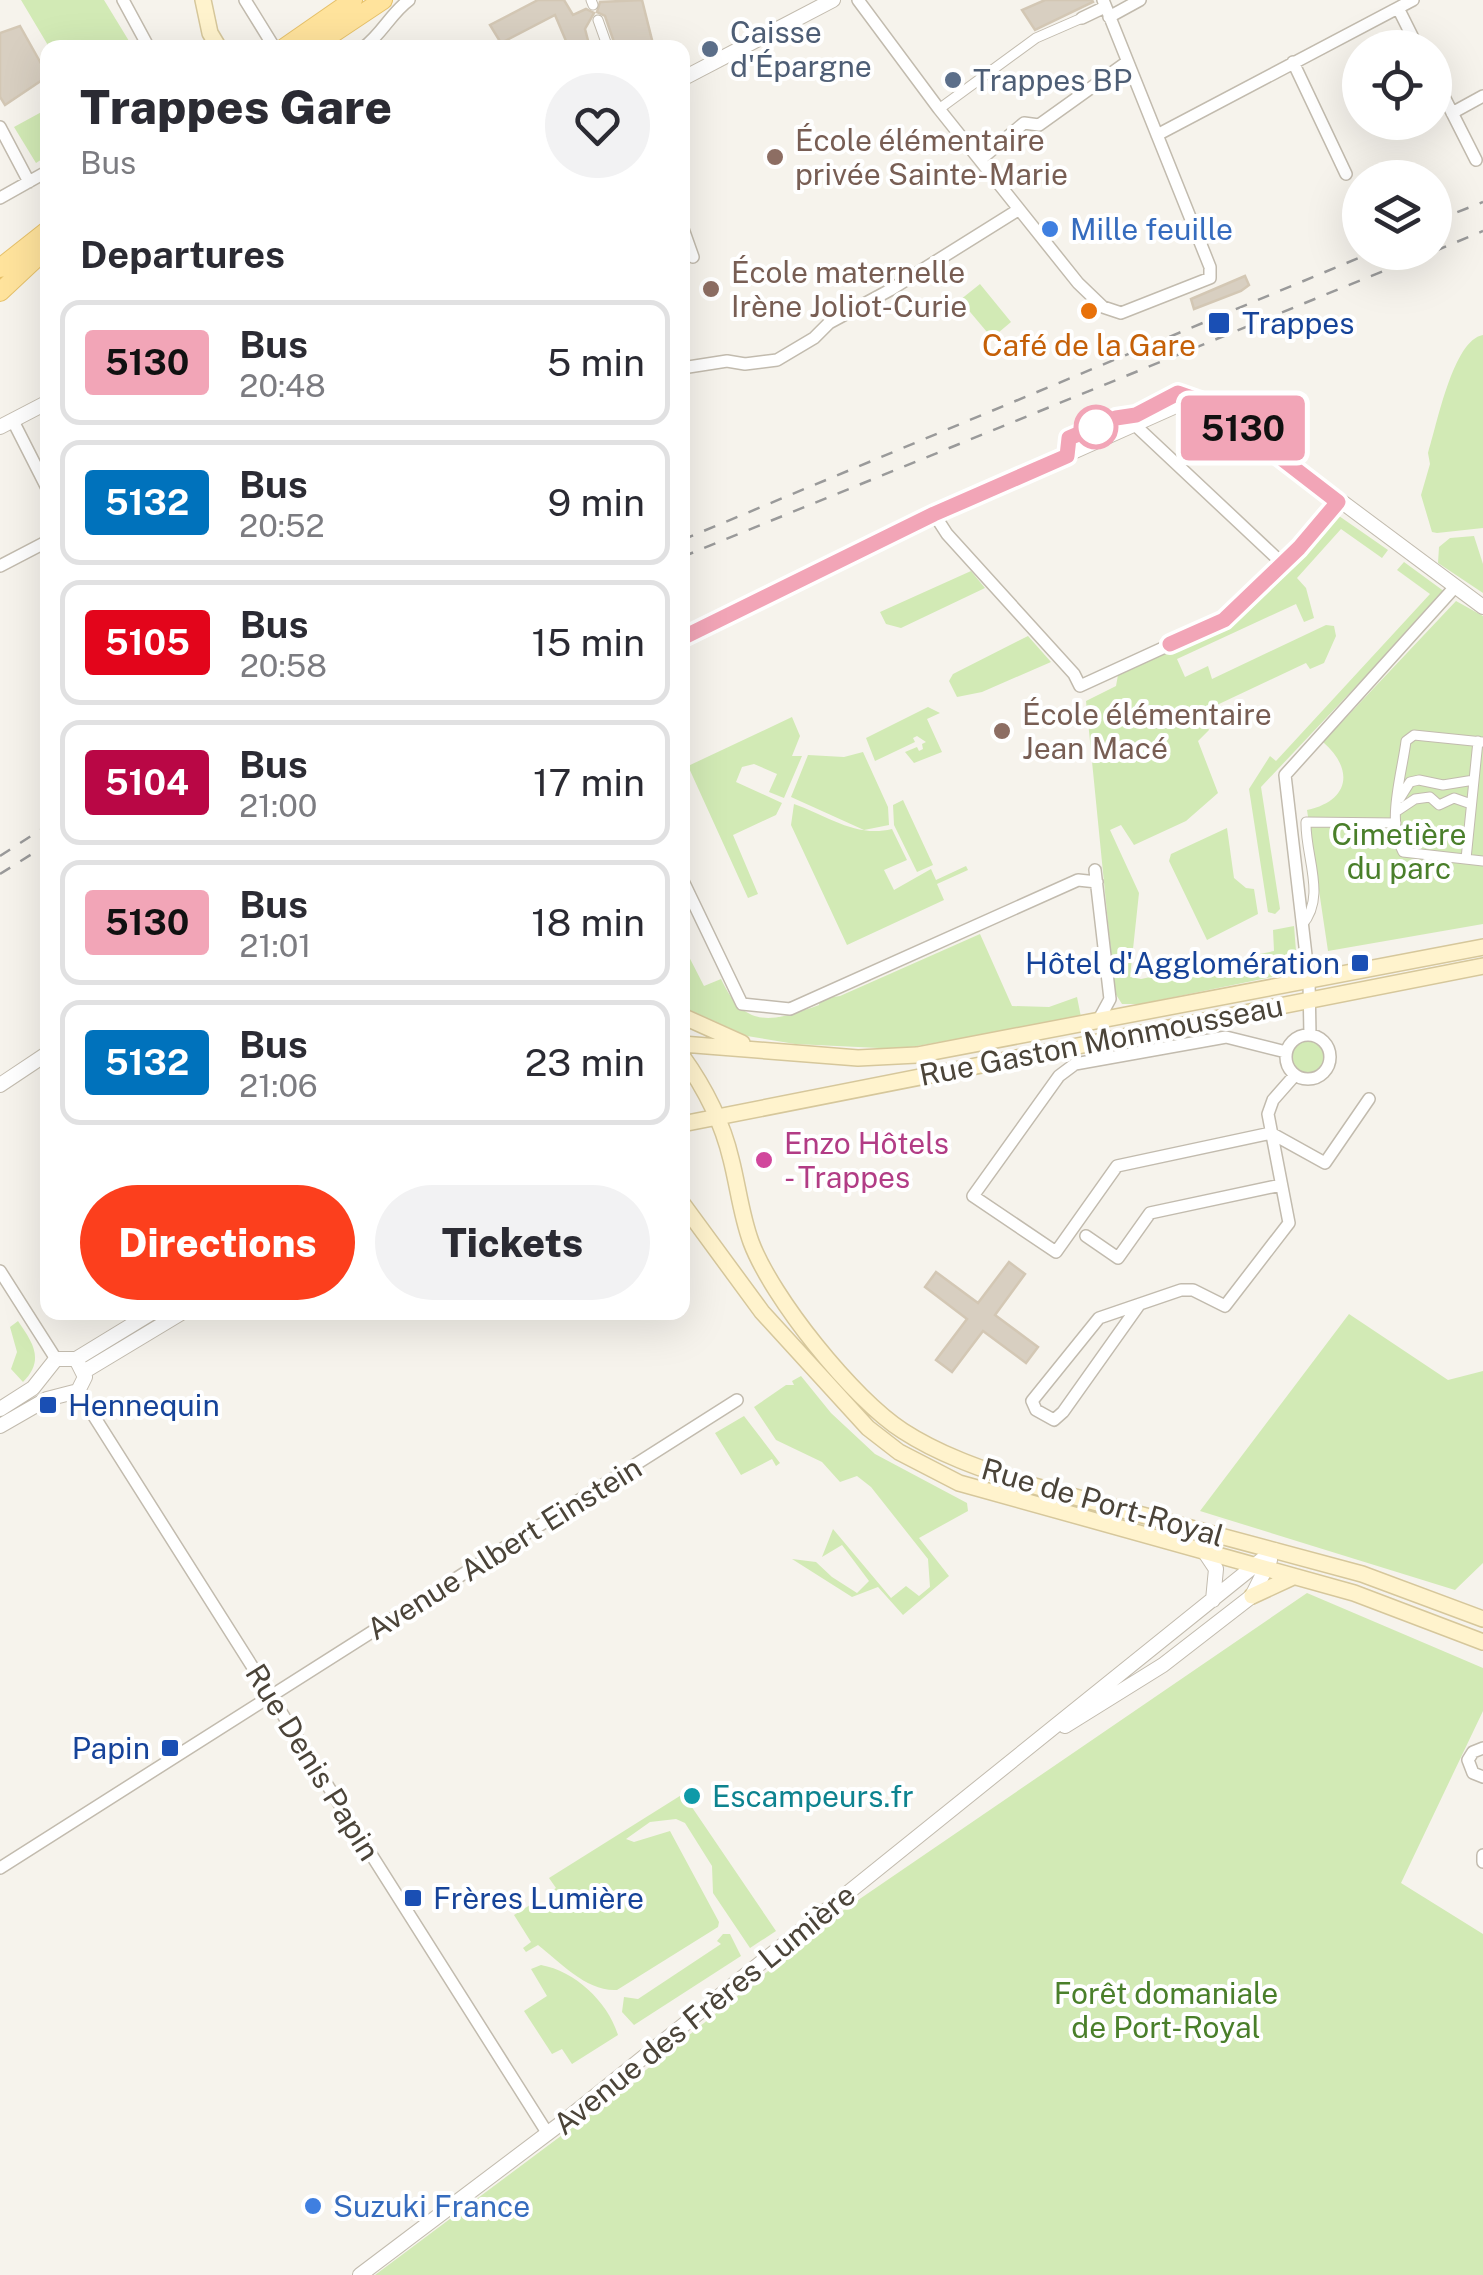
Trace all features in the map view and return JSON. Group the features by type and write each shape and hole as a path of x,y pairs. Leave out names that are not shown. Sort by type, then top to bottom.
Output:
{"main road":[{"path":"203,0 215,40"},
{"path":"296,40 353,0"},
{"path":"324,40 383,0"},
{"path":"0,268 40,236"},
{"path":"0,292 40,254"},
{"name":"Rue Gaston Monmousseau","path":"690,1123 1309,989 1483,947"},
{"name":"Rue Gaston Monmousseau","path":"690,1044 858,1058 917,1054 1127,1016 1309,989 1336,996 1483,966"},
{"path":"690,1020 755,1048"},
{"name":"Rue de Port-Royal","path":"690,1069 719,1118 751,1241 770,1281 793,1318 880,1414 905,1432 968,1464 1362,1574 1483,1620"},
{"name":"Rue de Port-Royal","path":"690,1214 762,1312 868,1428 899,1452 959,1482 1400,1608 1483,1642"},
{"path":"1252,1596 1295,1576"}],"street":[{"path":"123,0 145,40"},
{"path":"246,0 270,40"},
{"path":"284,40 338,0"},
{"path":"374,40 409,0"},
{"path":"858,0 1018,210 1103,308 1120,313 1210,278 1204,250 1106,8"},
{"path":"939,109 1036,38 1106,8 1140,0"},
{"path":"1157,135 1413,0"},
{"path":"690,75 828,1"},
{"path":"1398,8 1409,30"},
{"path":"598,20 605,40"},
{"path":"980,160 1024,124 1039,124 1127,62"},
{"path":"1292,62 1342,166"},
{"path":"1476,160 1452,112 1483,96"},
{"path":"0,126 29,182"},
{"path":"0,198 40,175"},
{"path":"690,367 777,360 814,338 829,323 1018,210"},
{"path":"690,249 693,257"},
{"path":"690,634 934,514 1136,426 1187,398 1202,398 1212,405 1483,607"},
{"path":"40,406 6,424 40,477"},
{"path":"1136,426 1284,564"},
{"path":"934,514 1074,674 1080,686 1224,620 1284,564 1338,502"},
{"path":"0,566 40,545"},
{"path":"1310,1035 1309,989 1286,775 1454,588"},
{"path":"1466,859 1458,800 1474,780 1480,742 1414,735 1406,740 1396,840 1403,852 1466,859 1483,860"},
{"path":"1398,806 1410,782 1443,785 1474,780"},
{"path":"1398,806 1440,795 1458,800"},
{"path":"1302,925 1310,916 1315,898 1306,822 1396,823"},
{"path":"690,896 742,1004 790,1010 1078,880 1096,876 1110,999 1098,1021"},
{"path":"1110,999 1127,1016"},
{"path":"1310,1035 1324,1042 1329,1062 1315,1078 1295,1075 1287,1065 1286,1052 1298,1037 1310,1035"},
{"path":"1286,1052 1226,1037 1074,1064 1059,1076 973,1196 1056,1252 1117,1166 1271,1134 1324,1163 1369,1100"},
{"path":"0,1085 40,1058"},
{"path":"1139,1305 1062,1412 1054,1420 1036,1410 1032,1401 1099,1318 1181,1290 1194,1290 1225,1306 1289,1222 1268,1114 1273,1100 1295,1075"},
{"path":"1086,1236 1118,1258 1150,1213 1282,1185"},
{"path":"0,1271 52,1364 49,1385 60,1394"},
{"path":"0,1426 60,1394 78,1391 81,1365 142,1320"},
{"path":"52,1364 81,1365 168,1320"},
{"path":"0,1409 33,1388 52,1364"},
{"name":"Rue Denis Papin","path":"78,1391 548,2134"},
{"name":"Avenue Albert Einstein","path":"0,1868 737,1400"},
{"name":"Avenue des Frères Lumière","path":"1042,1737 1163,1664 1252,1596 1262,1567 1274,1550"},
{"path":"1204,1551 1216,1569 1214,1600"},
{"name":"Avenue des Frères Lumière","path":"360,2275 548,2134 1214,1600 1262,1567"},
{"path":"1483,1748 1473,1752 1468,1760 1470,1770 1483,1777"}],"green space":[{"path":"21,0 104,0 128,40 45,40"},
{"path":"40,113 40,160 36,163 14,127"},
{"path":"980,284 1011,322 992,338 960,300"},
{"path":"1483,335 1483,528 1432,532 1421,495 1430,464 1428,453 1455,367 1472,340"},
{"path":"1339,516 1388,550 1382,558 1341,529 1297,578 1306,588 1314,618 1304,622 1296,604 1177,659 1185,677 1208,666 1212,679 1326,625 1334,626 1336,636 1324,663 1310,669 1306,663 1202,712 1209,730 1198,741 1218,793 1186,821 1134,845 1121,825 1110,830 1139,893 1130,977 1141,979 1274,951 1273,930 1294,926 1297,963 1292,973 1140,1004 1122,1004 1115,993 1086,701 1116,686 1118,675 1232,623"},
{"path":"1474,536 1483,564 1483,593 1438,563 1439,547 1450,538"},
{"path":"1404,562 1445,592 1261,787 1280,909 1275,914 1268,912 1249,789 1270,756 1276,761 1430,594 1397,570"},
{"path":"971,571 985,588 901,628 886,624 880,612"},
{"name":"Cimetière du parc","path":"1456,601 1483,616 1483,924 1328,951 1307,810 1332,800 1343,783 1343,773 1323,742"},
{"path":"1028,636 1051,662 982,692 957,697 949,681 953,674"},
{"path":"928,707 940,713 927,719 942,752 914,763 905,752 923,749 926,742 917,736 913,738 915,742 875,761 866,738"},
{"path":"792,717 800,736 792,756 802,756 784,798 769,792 777,774 754,764 742,767 736,782 782,803 776,815 733,835 758,894 748,898 690,765"},
{"path":"863,752 888,807 889,825 864,830 791,797 808,755 844,757"},
{"path":"903,800 933,865 917,872 894,825 893,805"},
{"path":"794,804 854,828 892,829 907,860 884,870 894,890 931,869 936,880 966,866 968,870 937,884 944,900 847,945 791,825"},
{"path":"1227,828 1234,878 1254,889 1258,914 1207,940 1169,861 1171,854"},
{"path":"980,934 1012,1006 1049,1007 1077,997 1081,1017 900,1049 795,1044 747,1036 690,1010 690,959 704,986 721,979 740,1007 761,1018 787,1015 819,1005 820,999 840,996"},
{"path":"1307,1041 1319,1046 1324,1058 1319,1070 1307,1075 1295,1070 1290,1058 1295,1046"},
{"path":"1349,1314 1448,1380 1483,1371 1483,1563 1455,1590 1200,1511"},
{"path":"18,1321 32,1344 35,1359 23,1382 11,1369 17,1352 10,1327"},
{"path":"801,1376 831,1413 875,1454 967,1503 968,1511 919,1538 949,1576 903,1615 878,1587 852,1597 792,1559 816,1562 857,1593 869,1581 842,1545 822,1557 833,1529 891,1598 906,1586 919,1596 930,1587 928,1559 871,1487 857,1476 840,1482 822,1462 776,1440 754,1407 786,1385 794,1385 792,1381"},
{"path":"744,1416 780,1463 776,1466 772,1459 741,1475 715,1433"},
{"name":"Forêt domaniale de Port-Royal","path":"1307,1593 1483,1668 1483,1711 1401,1883 1483,1934 1483,2275 375,2275 605,2103 845,1909"},
{"path":"683,1794 776,1931 750,1948 713,1893 712,1866 685,1823 676,1819 650,1822 626,1839 634,1842 670,1831 719,1922 718,1927 617,1990 585,1981 538,1945 526,1952 523,1948 531,1942 514,1915 538,1900 547,1909 555,1904 550,1892 556,1888 549,1878"},
{"path":"723,1934 730,1934 741,1956 634,2025 622,2012 624,1997 638,1999 721,1944 717,1941"},
{"path":"541,1965 566,1974 588,1990 607,2011 618,2035 572,2064 562,2049 552,2054 524,2011 547,1996 531,1969"}],"building":[{"path":"538,0 564,0 573,15 586,9 594,13 585,29 588,40 566,40 555,15 507,40 499,40 490,25"},
{"path":"642,0 652,40 613,40 605,16 597,12 600,2"},
{"path":"1045,0 1093,2 1035,30 1022,10"},
{"path":"20,26 40,62 40,81 5,105 0,97 0,33"},
{"path":"1245,276 1249,285 1241,291 1194,309 1191,299"},
{"path":"1009,1262 1025,1274 995,1315 1038,1347 1026,1363 983,1331 952,1372 936,1360 967,1319 925,1287 936,1272 978,1303"}],"railway":[{"path":"1452,214 1483,202"},
{"path":"1452,244 1483,231"},
{"path":"690,537 1342,265"},
{"path":"690,554 1386,270"},
{"path":"0,856 40,830"},
{"path":"0,874 40,849"}],"bus line":[{"name":"5130","path":"690,634 934,514 1067,456 1069,438 1116,418 1136,415 1178,393 1187,398 1202,398 1338,502 1299,548 1224,620 1170,644"}],"place":[{"name":"Caisse d'Épargne","path":"710,49"},
{"name":"Trappes BP","path":"953,80"},
{"name":"École élémentaire privée Sainte-Marie","path":"775,157"},
{"name":"Mille feuille","path":"1050,229"},
{"name":"École maternelle Irène Joliot-Curie","path":"711,289"},
{"name":"Café de la Gare","path":"1089,311"},
{"name":"Trappes","path":"1219,323"},
{"name":"École élémentaire Jean Macé","path":"1002,731"},
{"name":"Hôtel d'Agglomération","path":"1360,963"},
{"name":"Enzo Hôtels - Trappes","path":"764,1160"},
{"name":"Hennequin","path":"48,1405"},
{"name":"Papin","path":"170,1748"},
{"name":"Escampeurs.fr","path":"692,1796"},
{"name":"Frères Lumière","path":"413,1898"},
{"name":"Suzuki France","path":"313,2206"}]}
